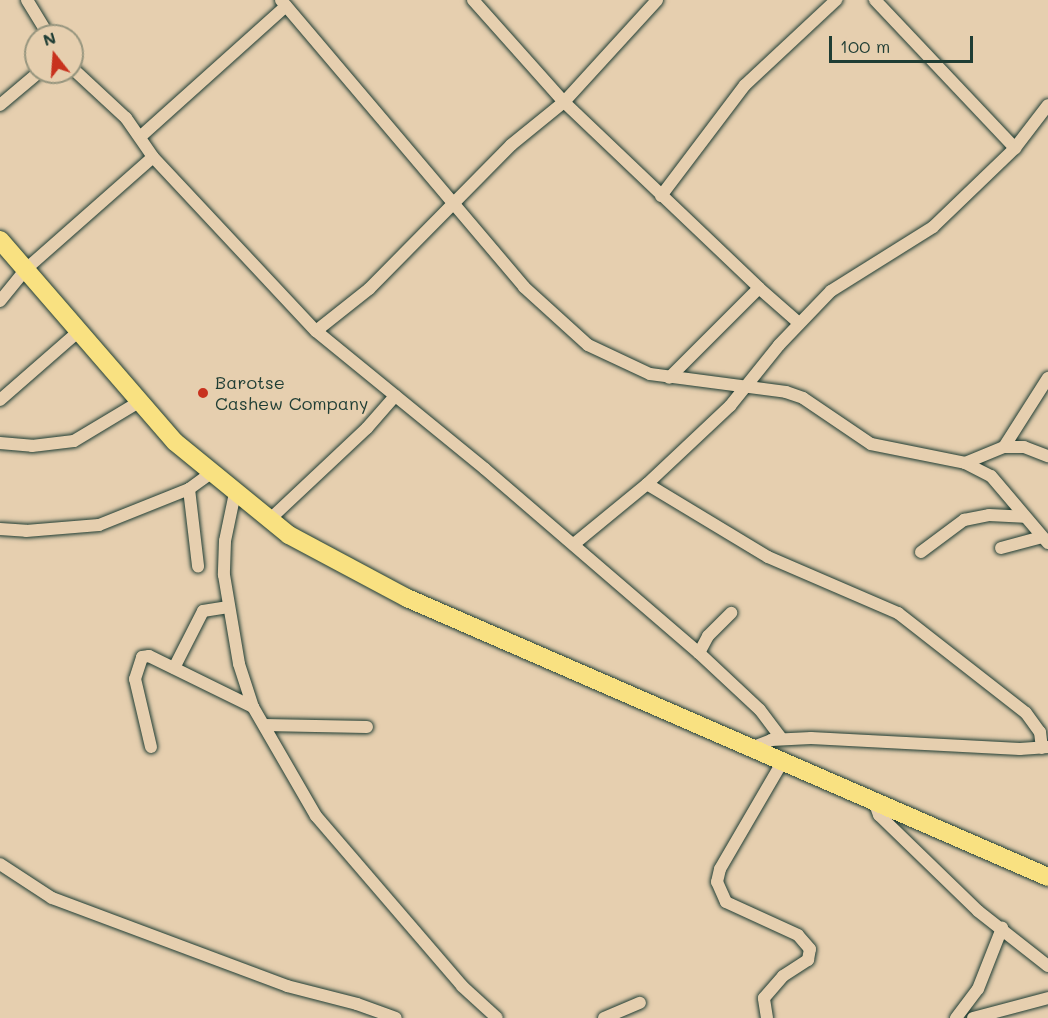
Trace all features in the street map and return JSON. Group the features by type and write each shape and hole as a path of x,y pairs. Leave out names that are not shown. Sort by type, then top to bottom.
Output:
{"main road":[{"path":"1,242 139,402 211,473 268,520 407,598 747,749 1048,877"}],"street":[{"path":"27,0 42,24"},
{"path":"473,0 564,102 661,196 799,323"},
{"path":"316,331 369,289 511,145 564,102 657,0"},
{"path":"661,196 745,85 836,0"},
{"path":"875,0 1015,148"},
{"path":"140,137 284,3 453,205 562,325 616,360 669,378 745,386 803,398 871,444 965,463 991,476 1045,540"},
{"path":"84,79 126,118 153,157 316,331 574,544 699,653 759,710 782,738"},
{"path":"0,105 25,84"},
{"path":"574,544 647,484 730,406 799,323 843,282 933,226 1015,148 1048,105"},
{"path":"0,302 26,269 153,157"},
{"path":"669,378 759,288"},
{"path":"0,400 78,332"},
{"path":"1004,447 1048,378"},
{"path":"268,520 367,428 396,396"},
{"path":"0,443 32,446 74,441 139,402"},
{"path":"965,463 1004,447 1024,447 1045,453"},
{"path":"0,529 26,531 99,525 189,489 211,473"},
{"path":"647,484 768,557 898,613 1026,713 1040,732 1045,747 782,738 747,749"},
{"path":"189,489 198,566"},
{"path":"235,493 225,542 227,607 253,706 316,816 462,986 496,1018"},
{"path":"921,552 964,520 989,516 1024,517"},
{"path":"1001,548 1045,540"},
{"path":"174,668 203,611 227,607"},
{"path":"699,653 708,636 731,613"},
{"path":"151,747 135,679 138,662 149,656 253,706"},
{"path":"264,725 367,727"},
{"path":"767,1018 764,998 783,976 808,960 810,950 798,935 726,902 717,882 720,869 782,764"},
{"path":"875,804 879,815 978,911 1048,966"},
{"path":"0,864 52,898 287,986 357,1004 396,1018"},
{"path":"956,1018 978,989 1002,928"},
{"path":"973,1018 1048,998"},
{"path":"604,1018 640,1003"}],"place":[{"name":"Barotse Cashew Company","path":"203,393"}]}
